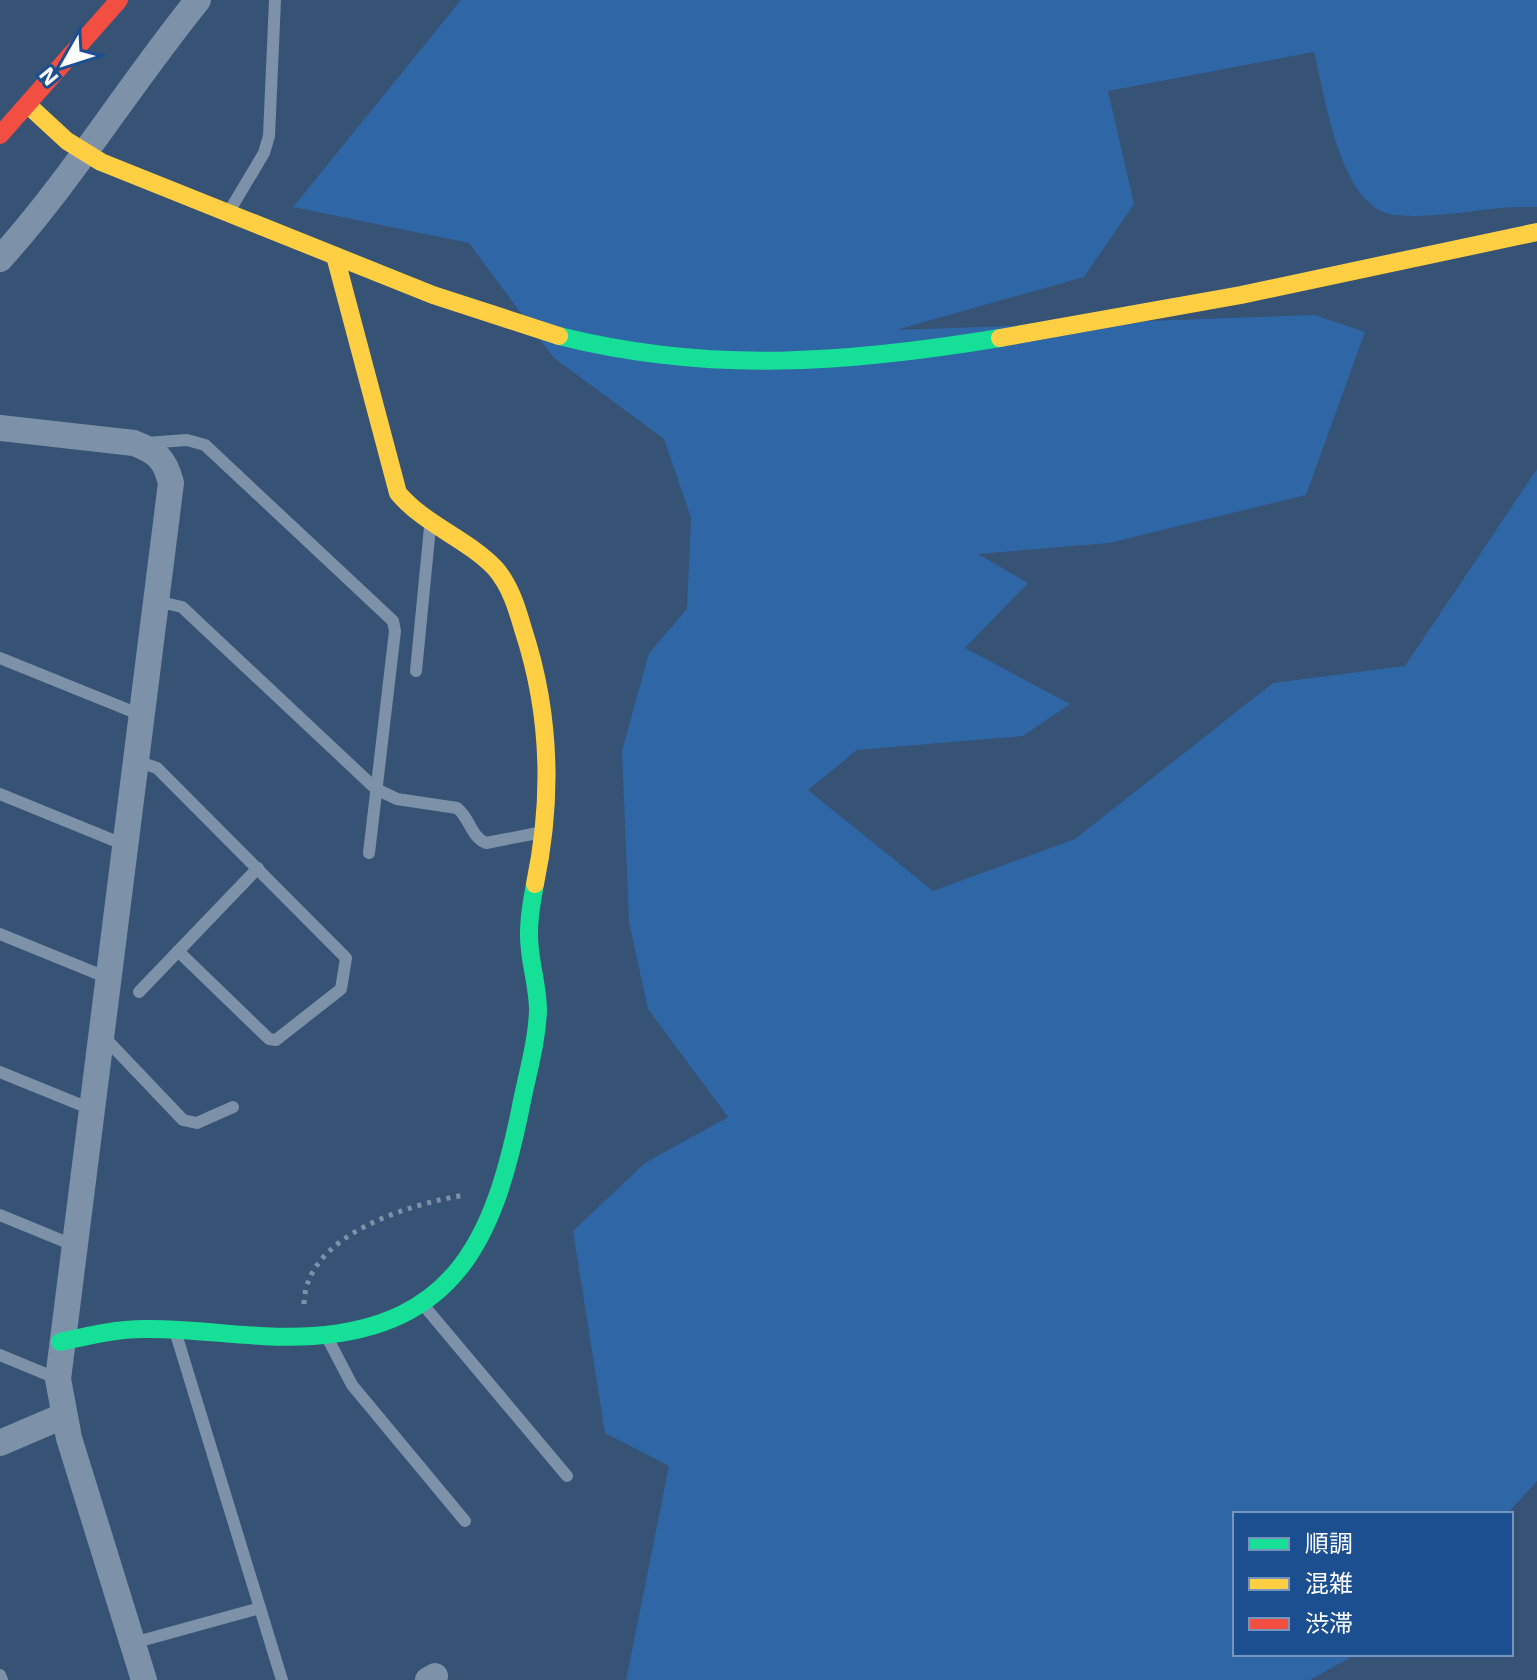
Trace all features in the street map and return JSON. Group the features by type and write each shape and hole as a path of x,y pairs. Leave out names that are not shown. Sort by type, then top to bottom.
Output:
{"street":[{"path":"0,135 119,0"},
{"path":"0,259 62,186 128,89 198,0"},
{"path":"28,105 84,154 437,299 520,327 651,355 774,363 893,355 1126,317 1537,232"},
{"path":"60,1342 125,1331 328,1337 374,1328 422,1304 467,1264 483,1238 503,1189 537,1028 538,993 528,932 546,831 549,795 529,652 506,585 488,561 413,510 398,493 335,256"},
{"path":"0,428 134,443 155,451 166,463 171,483 60,1342 58,1379 63,1416 144,1680"},
{"path":"0,1443 63,1416"}],"lane":[{"path":"229,213 264,153 269,136 275,0"},
{"path":"134,443 187,440 205,445 393,621 395,631 369,853"},
{"path":"416,671 430,520"},
{"path":"156,601 182,607 376,789 397,799 457,808 464,814 475,836 486,843 546,831"},
{"path":"0,658 141,715"},
{"path":"136,761 157,768 346,958 341,989 276,1040 269,1039 178,951"},
{"path":"0,794 125,845"},
{"path":"139,992 258,868"},
{"path":"0,934 108,978"},
{"path":"101,1034 183,1120 197,1123 233,1107"},
{"path":"0,1072 91,1109"},
{"path":"0,1215 73,1245"},
{"path":"422,1304 567,1476"},
{"path":"175,1331 282,1680"},
{"path":"328,1337 352,1385 465,1521"},
{"path":"0,1355 58,1379"},
{"path":"133,1643 260,1608"}],"path":[{"path":"304,1337 305,1286 329,1252 357,1231 417,1205 503,1189"}],"shaded area":[{"path":"461,0 1537,0 1537,207 1412,216 1395,215 1376,208 1348,173 1338,148 1314,52 1108,91 1134,204 1084,277 896,330 1315,315 1365,332 1306,495 1109,543 978,554 1028,583 965,648 1070,704 1023,736 857,750 808,790 933,891 1075,839 1273,683 1405,666 1537,469 1537,1481 1509,1512 1233,1512 1233,1656 1352,1656 1310,1680 626,1680 669,1466 605,1433 573,1231 645,1163 728,1117 648,1009 629,922 622,751 649,653 687,609 691,518 664,439 554,358 469,243 293,207"}],"traffic: fast":[{"path":"559,336 671,356 780,361 888,354 1000,338"},
{"path":"60,1342 144,1329 313,1336 362,1329 402,1314 434,1294 460,1267 481,1235 510,1156 537,1023 538,1002 529,934 535,884"}],"traffic: slow":[{"path":"28,105 67,141 101,162 433,295 559,336"},
{"path":"1000,338 1241,295 1537,232"},
{"path":"335,256 398,493 420,514 484,557 509,589 518,613 532,661 544,724 545,820 535,884"}],"traffic: jam":[{"path":"0,135 119,0"}]}
